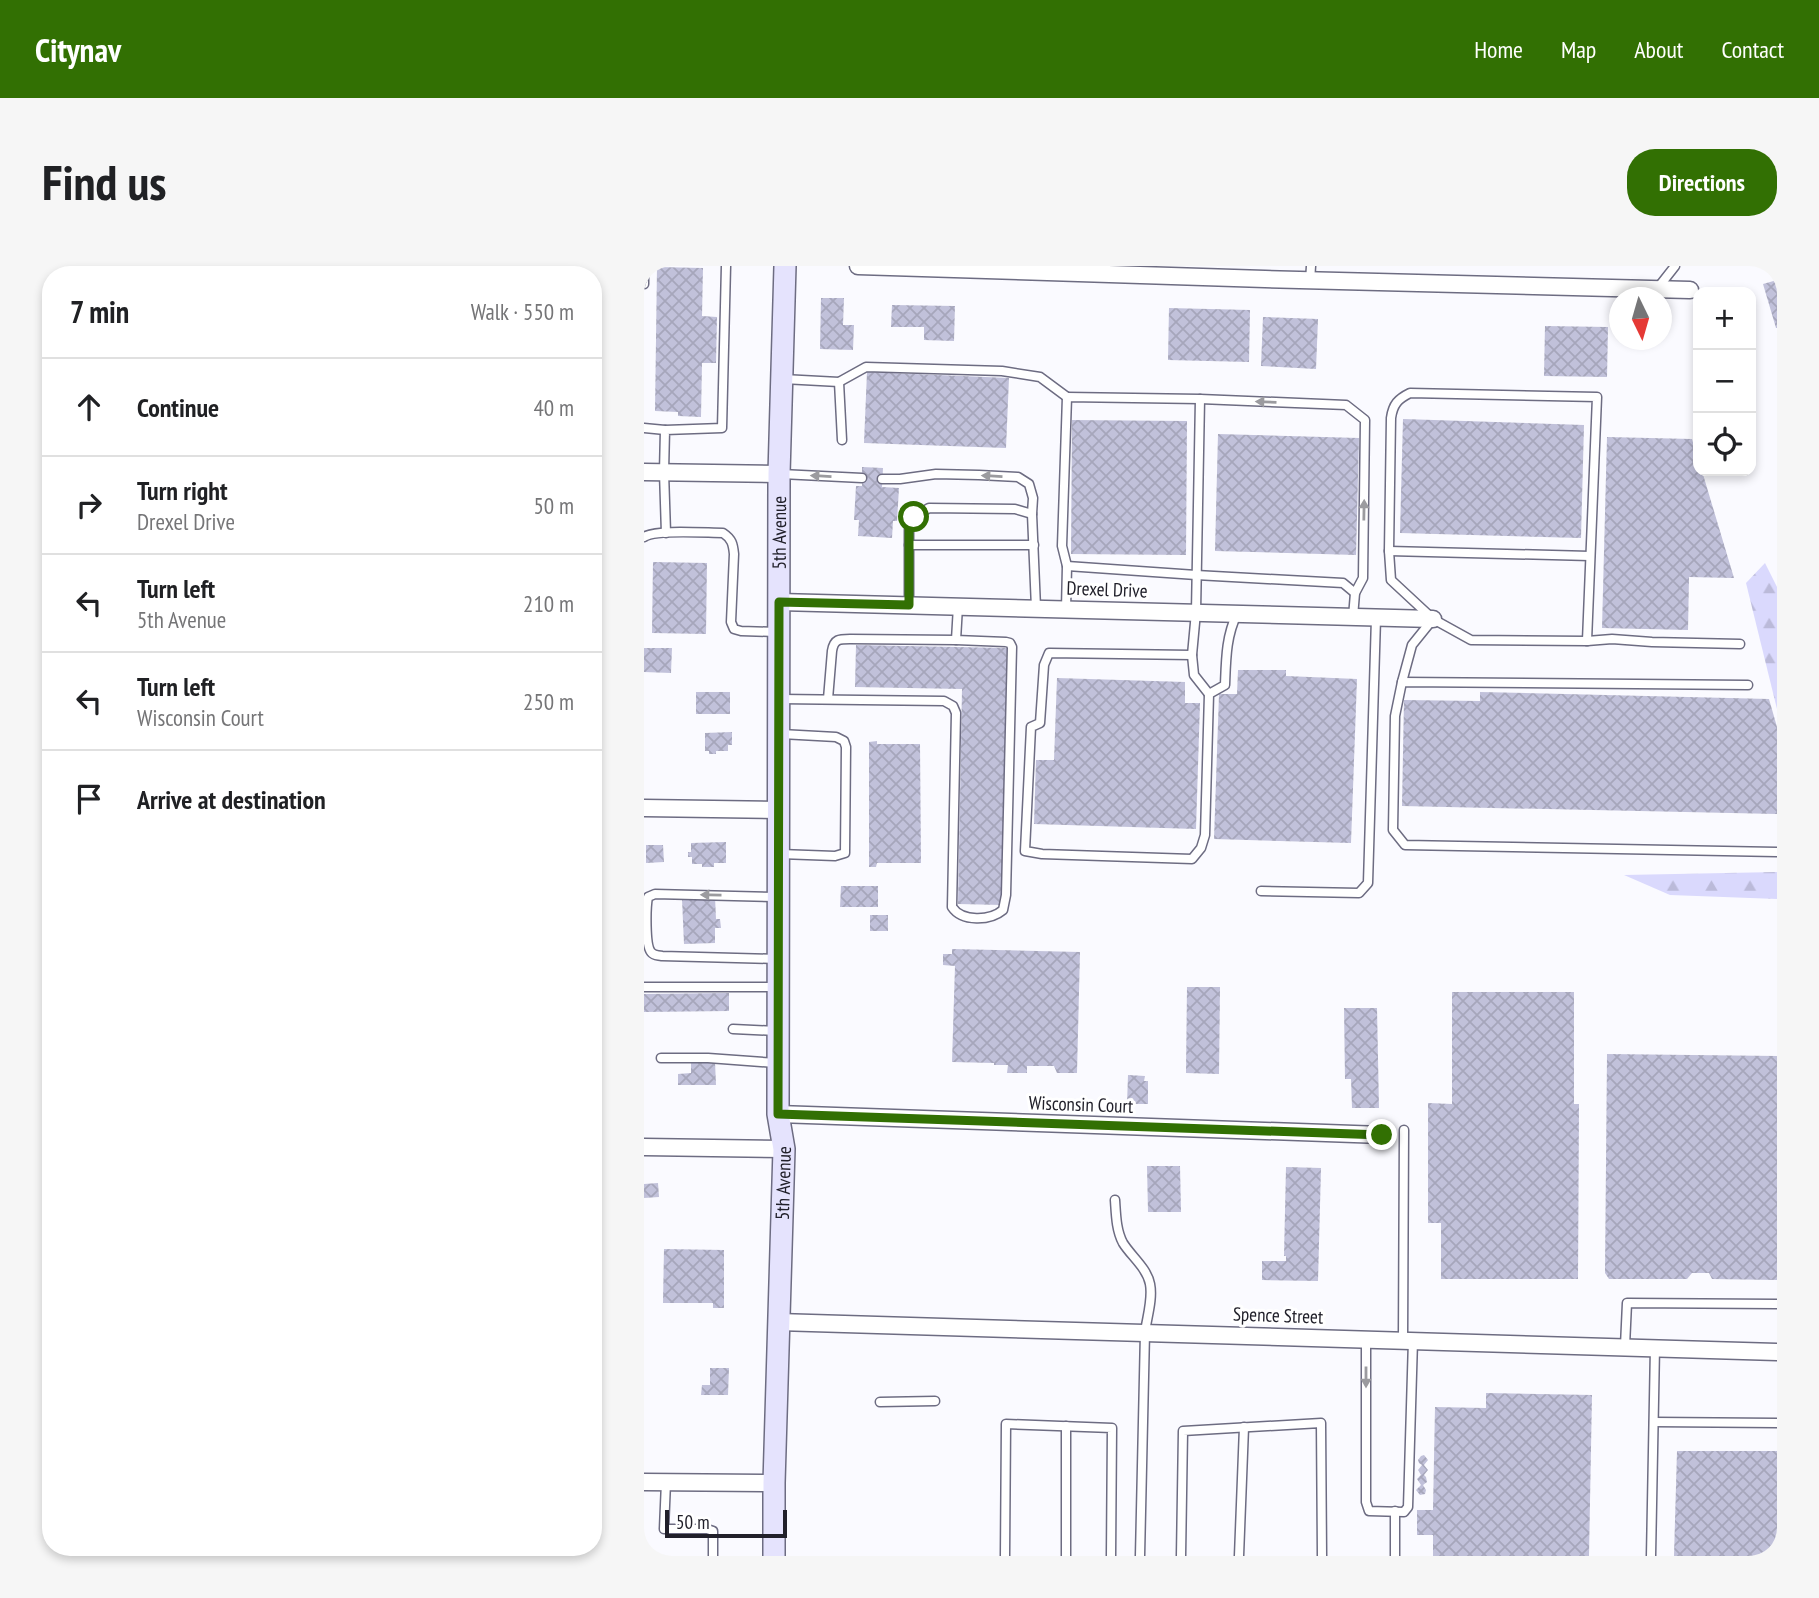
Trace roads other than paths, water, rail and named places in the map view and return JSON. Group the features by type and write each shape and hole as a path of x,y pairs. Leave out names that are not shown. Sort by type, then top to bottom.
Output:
{"main road":[{"name":"5th Avenue","path":"774,1556 784,1149 778,1114 779,474 785,266"}],"street":[{"path":"858,266 1310,273 1614,287"},
{"path":"1672,291 1693,294"},
{"path":"644,472 779,474"},
{"name":"Drexel Drive","path":"779,602 1433,619"},
{"path":"644,808 780,810"},
{"name":"Wisconsin Court","path":"778,1114 1382,1135"},
{"path":"644,1147 784,1149"},
{"name":"Spence Street","path":"778,1322 1777,1352"},
{"path":"644,1482 774,1483"}],"lane":[{"path":"644,266 644,284"},
{"path":"644,428 722,428 726,266"},
{"path":"1659,287 1675,266"},
{"path":"781,379 839,382 866,367 1002,371 1040,377 1067,397 1346,405 1365,420 1363,578 1354,593 1353,617"},
{"path":"839,382 842,440"},
{"path":"1587,641 1597,397 1410,393 1400,398 1393,406 1391,418 1391,580 1433,619 1471,640 1587,641 1612,639 1740,644"},
{"path":"1066,609 1067,566 1062,546 1067,397"},
{"path":"1192,655 1049,653 1044,665 1040,723 1031,727 1025,851 1042,854 1192,859 1201,848 1205,835 1209,694 1194,674 1192,655 1196,612 1200,399"},
{"path":"665,430 666,533"},
{"path":"779,474 862,478"},
{"path":"882,479 936,474 1018,477 1028,484 1033,498 1031,514 1036,608"},
{"path":"909,605 909,530 914,517 929,508 1015,509 1031,514"},
{"path":"644,537 650,533 723,533 729,537 734,554 731,622 734,629 780,632"},
{"path":"909,545 1034,545"},
{"path":"1389,551 1590,556"},
{"path":"1067,566 1343,583 1354,593"},
{"path":"956,640 958,606"},
{"path":"1209,694 1225,685 1230,628 1237,614"},
{"path":"1261,891 1359,893 1368,883 1376,618"},
{"path":"1433,619 1412,645 1395,716 1393,830 1405,845 1777,852"},
{"path":"780,699 944,701 953,706 956,713 952,907 964,917 995,916 1003,910 1006,895 1010,643 837,640 832,651 828,699"},
{"path":"1402,682 1748,685"},
{"path":"780,734 836,737 844,741 846,747 845,853 835,856 780,854"},
{"path":"779,897 655,894 648,897 646,906 648,949 653,955 779,959"},
{"path":"644,987 779,987"},
{"path":"733,1029 779,1031"},
{"path":"661,1058 779,1063"},
{"path":"1366,1339 1366,1502 1369,1511 1404,1512 1408,1507 1408,1340 1404,1130"},
{"path":"1115,1200 1119,1233 1150,1282 1151,1298 1145,1332 1140,1556"},
{"path":"1625,1346 1627,1303 1777,1304"},
{"path":"1651,1556 1655,1347"},
{"path":"880,1402 935,1401"},
{"path":"1654,1422 1777,1423"},
{"path":"1181,1556 1183,1431 1321,1423 1322,1556"},
{"path":"1005,1556 1006,1424 1112,1428 1111,1556"},
{"path":"1066,1426 1066,1556"},
{"path":"1239,1556 1244,1427"},
{"path":"666,1482 664,1529 713,1531 713,1556"},
{"path":"1395,1511 1395,1556"}]}
